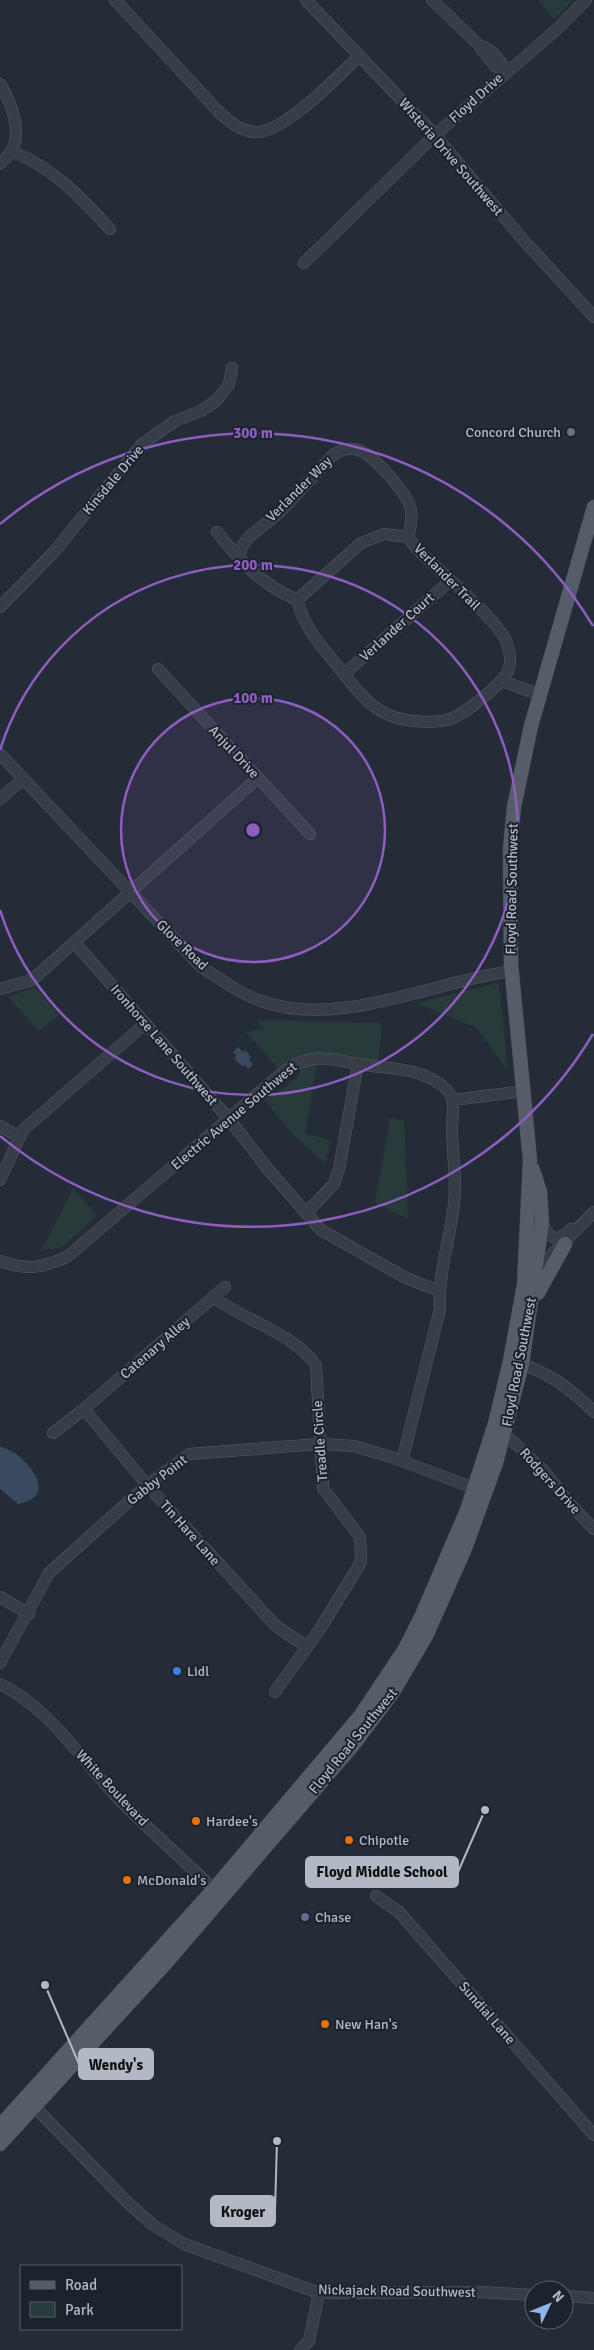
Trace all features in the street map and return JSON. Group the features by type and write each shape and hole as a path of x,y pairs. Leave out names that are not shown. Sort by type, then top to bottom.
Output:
{"main road":[{"name":"Floyd Road Southwest","path":"0,2144 30,2102 353,1745 407,1670 447,1592 488,1486 505,1434 516,1362 524,1284 530,1160 512,971 509,908 511,831 524,753 594,508"},
{"name":"Floyd Road Southwest","path":"218,1893 337,1746 385,1682 423,1614 455,1541 528,1325 542,1223 540,1192 530,1160"},
{"path":"528,1325 544,1280 565,1244"},
{"name":"Floyd Road Southwest","path":"0,2126 30,2102"}],"street":[{"path":"115,0 218,111 236,127 255,132 273,129 308,104 359,56"},
{"name":"Wisteria Drive Southwest","path":"306,0 435,136 519,235 594,317"},
{"path":"432,0 479,45 495,66 506,72"},
{"name":"Floyd Drive","path":"304,263 435,136 556,30 586,0"},
{"path":"0,84 8,97 14,117 15,130 12,151 0,164"},
{"path":"12,151 30,158 63,181 110,229"},
{"name":"Kinsdale Drive","path":"0,607 54,552 141,445 160,431 208,407 217,400 228,384 232,368"},
{"name":"Verlander Way","path":"238,560 242,546 249,537 281,511 332,455 341,450 356,449 372,458 407,498 412,512 408,537"},
{"path":"217,532 238,560 264,583 278,592 297,600 310,634 366,701 401,719 448,720 460,714 502,681 540,695"},
{"name":"Verlander Trail","path":"297,600 361,543 384,534 408,537 489,618 505,639 510,654 509,669 502,681"},
{"name":"Verlander Court","path":"344,674 450,581"},
{"name":"Anjul Drive","path":"158,669 310,834"},
{"name":"Glore Road","path":"0,754 200,966 236,989 272,1004 295,1008 327,1008 369,1004 512,971"},
{"path":"0,990 32,980 76,943 129,892 258,778"},
{"path":"0,799 22,779"},
{"name":"Ironhorse Lane Southwest","path":"76,943 229,1119 267,1168 321,1230 406,1278 439,1291"},
{"path":"0,1180 19,1137 35,1119 145,1024"},
{"name":"Electric Avenue Southwest","path":"0,1261 18,1268 42,1267 67,1257 282,1073 299,1061 322,1057 420,1073 436,1080 446,1089 453,1100"},
{"path":"306,1213 334,1184 358,1064"},
{"path":"402,1461 440,1308 439,1291 454,1204 453,1100 524,1091"},
{"path":"0,1126 19,1137"},
{"path":"542,1223 549,1236 555,1239 561,1238 579,1222 591,1215"},
{"path":"524,1284 565,1244 591,1215"},
{"name":"Catenary Alley","path":"84,1409 225,1287"},
{"name":"Treadle Circle","path":"213,1297 229,1309 286,1338 306,1351 316,1365 323,1488 360,1537 361,1562 275,1692"},
{"path":"516,1362 566,1386 594,1412"},
{"path":"53,1433 84,1409"},
{"name":"Tin Hare Lane","path":"84,1409 147,1485 276,1626 307,1646"},
{"name":"Rodgers Drive","path":"505,1434 543,1470 572,1506 594,1529"},
{"name":"Gabby Point","path":"0,1662 50,1573 147,1485 189,1454 320,1444 354,1446 402,1461 474,1488"},
{"path":"0,1597 28,1614"},
{"name":"White Boulevard","path":"0,1684 29,1702 57,1728 120,1800 218,1893"},
{"name":"Sundial Lane","path":"376,1896 399,1912 594,2135"},
{"name":"Nickajack Road Southwest","path":"30,2102 127,2202 153,2225 184,2244 319,2293 469,2292 524,2295"},
{"path":"300,2350 310,2341 319,2293"},
{"path":"574,2297 594,2298"}],"green space":[{"path":"538,0 573,0 554,19"},
{"path":"499,983 508,1071 477,1028 416,1003"},
{"path":"35,987 59,1015 39,1031 8,997"},
{"path":"257,1020 382,1023 378,1065 330,1059 282,1073 246,1032 264,1029"},
{"path":"317,1064 305,1133 331,1141 325,1163 293,1135 264,1099 284,1088 300,1074 299,1068"},
{"path":"390,1118 404,1120 408,1219 375,1203"},
{"path":"73,1188 97,1215 62,1247 41,1251"}],"water":[{"path":"238,1047 243,1052 245,1050 251,1057 249,1059 253,1064 248,1069 235,1059 236,1055 233,1052"},
{"path":"0,1446 20,1457 32,1471 38,1485 35,1497 18,1504 0,1489"}],"place":[{"name":"Concord Church","path":"571,432"},
{"name":"Lidl","path":"177,1671"},
{"name":"Floyd Middle School","path":"485,1810"},
{"name":"Hardee's","path":"196,1821"},
{"name":"Chipotle","path":"349,1840"},
{"name":"McDonald's","path":"127,1880"},
{"name":"Chase","path":"305,1917"},
{"name":"Wendy's","path":"45,1985"},
{"name":"New Han's","path":"325,2024"},
{"name":"Kroger","path":"277,2141"}]}
